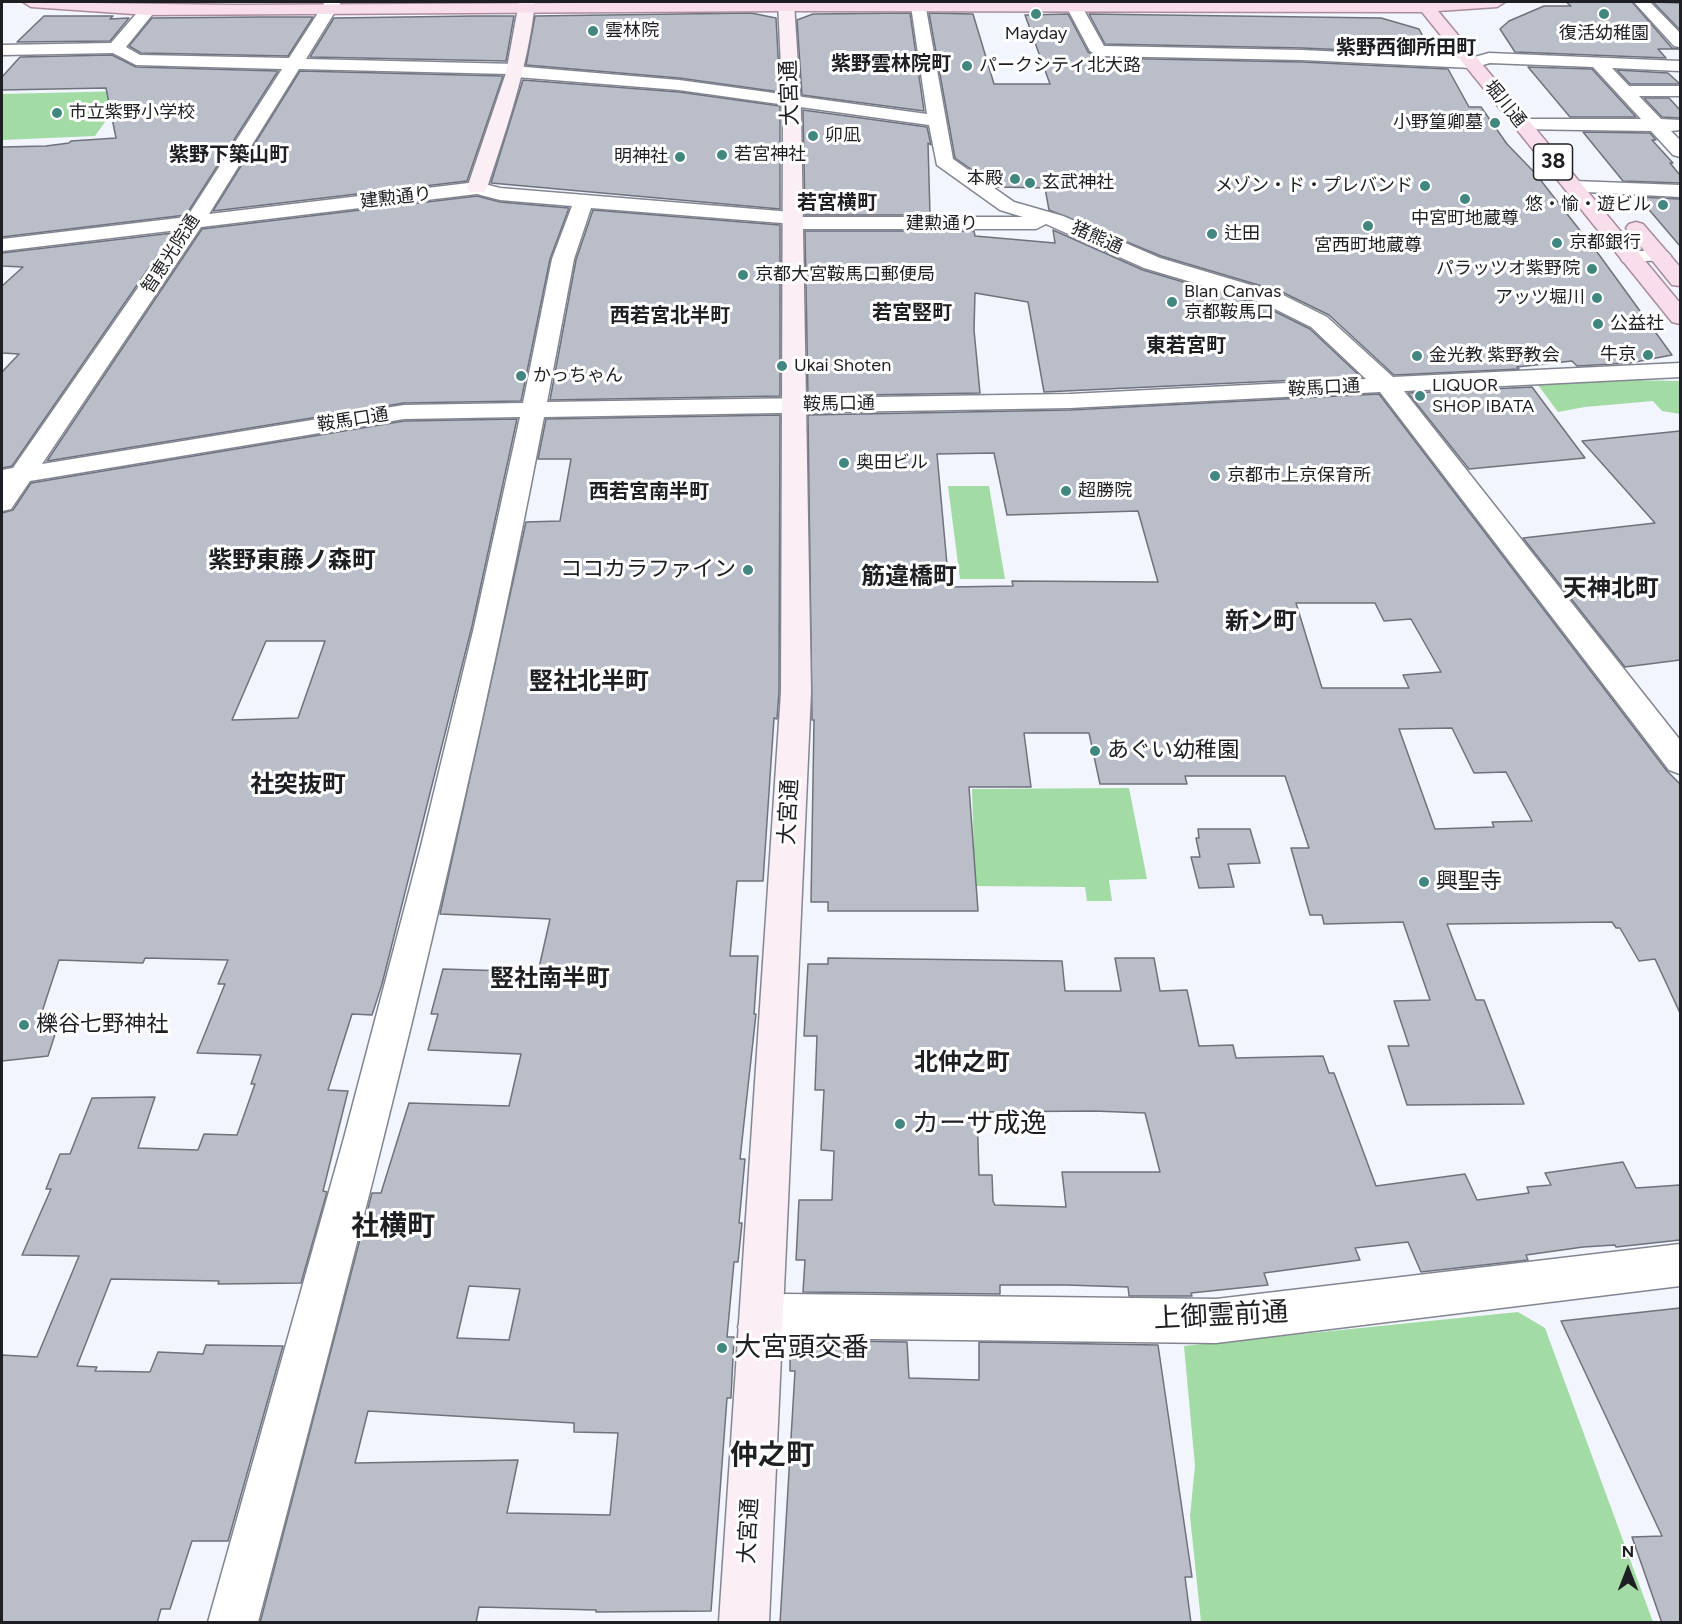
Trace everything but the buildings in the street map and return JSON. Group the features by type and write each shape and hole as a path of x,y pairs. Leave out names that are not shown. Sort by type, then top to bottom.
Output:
{"main road":[{"path":"31,2 148,6 527,4 1074,6 1497,2"},
{"path":"148,6 203,2"},
{"name":"堀川通","path":"1434,4 1480,60 1561,141"},
{"name":"堀川通","path":"1480,60 1522,125 1680,316"},
{"name":"38","path":"1582,165 1680,280"}],"street":[{"path":"1642,2 1680,42"},
{"path":"477,188 517,70 526,28 527,4"},
{"name":"大宮通","path":"744,1623 796,702 795,405 790,102 786,4"},
{"name":"智恵光院通","path":"2,503 11,477 192,222 296,64 331,5"},
{"path":"116,48 148,6"},
{"name":"猪熊通","path":"919,6 944,161 1007,206 1056,220 1152,263 1244,289 1297,309 1319,322 1387,385 1680,762"},
{"path":"1074,6 1098,51 1597,62 1680,66"},
{"path":"2,50 116,48 136,60 517,70 679,85 937,121"},
{"path":"1597,62 1680,151"},
{"path":"1624,91 1680,91"},
{"path":"1522,125 1680,125"},
{"name":"建勲通り","path":"2,245 477,188 500,194 792,220 1025,224 1056,220"},
{"path":"1574,188 1680,191"},
{"path":"233,1623 321,1304 439,844 533,410 562,259 583,202"},
{"path":"1631,257 1660,256"},
{"name":"鞍馬口通","path":"11,477 404,412 1070,401 1680,370"},
{"name":"上御霊前通","path":"760,1327 785,1316 1216,1321 1680,1264"}],"green space":[{"path":"127,91 95,136 2,140 2,94"},
{"path":"1628,380 1680,381 1680,414 1662,411 1653,401 1585,407 1558,412 1538,385"},
{"path":"948,486 989,486 1005,579 960,579"},
{"path":"1129,788 1147,879 1109,880 1112,901 1087,901 1085,887 975,886 972,789"},
{"path":"1518,1312 1545,1328 1653,1622 1201,1622 1190,1516 1195,1466 1184,1346"}],"place":[{"name":"Mayday","path":"1036,14"},
{"name":"復活幼稚園","path":"1604,14"},
{"name":"雲林院","path":"593,31"},
{"name":"パークシティ北大路","path":"967,66"},
{"name":"市立紫野小学校","path":"57,113"},
{"name":"小野篁卿墓","path":"1495,123"},
{"name":"卯凪","path":"813,136"},
{"name":"若宮神社","path":"722,155"},
{"name":"明神社","path":"680,157"},
{"name":"本殿","path":"1015,179"},
{"name":"玄武神社","path":"1030,183"},
{"name":"メゾン・ド・プレバンド","path":"1425,186"},
{"name":"中宮町地蔵尊","path":"1465,199"},
{"name":"悠・愉・遊ビル","path":"1663,205"},
{"name":"宮西町地蔵尊","path":"1368,226"},
{"name":"辻田","path":"1212,234"},
{"name":"京都銀行","path":"1557,243"},
{"name":"パラッツオ紫野院","path":"1592,269"},
{"name":"京都大宮鞍馬口郵便局","path":"743,275"},
{"name":"アッツ堀川","path":"1597,298"},
{"name":"Blan Canvas 京都鞍馬口","path":"1172,302"},
{"name":"公益社","path":"1598,324"},
{"name":"牛京","path":"1648,355"},
{"name":"金光教 紫野教会","path":"1417,356"},
{"name":"Ukai Shoten","path":"782,366"},
{"name":"かっちゃん","path":"521,376"},
{"name":"LIQUOR SHOP IBATA","path":"1420,396"},
{"name":"奥田ビル","path":"844,463"},
{"name":"京都市上京保育所","path":"1215,476"},
{"name":"超勝院","path":"1066,491"},
{"name":"ココカラファイン","path":"748,570"},
{"name":"あぐい幼稚園","path":"1095,751"},
{"name":"興聖寺","path":"1424,882"},
{"name":"櫟谷七野神社","path":"24,1025"},
{"name":"カーサ成逸","path":"900,1124"},
{"name":"大宮頭交番","path":"722,1348"}],"district":[{"name":"紫野西御所田町","path":"1406,48"},
{"name":"紫野雲林院町","path":"891,64"},
{"name":"紫野下築山町","path":"229,155"},
{"name":"若宮横町","path":"837,203"},
{"name":"若宮竪町","path":"912,313"},
{"name":"西若宮北半町","path":"670,316"},
{"name":"東若宮町","path":"1186,346"},
{"name":"西若宮南半町","path":"649,492"},
{"name":"紫野東藤ノ森町","path":"292,561"},
{"name":"筋違橋町","path":"909,577"},
{"name":"天神北町","path":"1611,589"},
{"name":"新ン町","path":"1261,622"},
{"name":"竪社北半町","path":"589,682"},
{"name":"社突抜町","path":"298,785"},
{"name":"竪社南半町","path":"550,979"},
{"name":"北仲之町","path":"962,1063"},
{"name":"社横町","path":"393,1227"},
{"name":"仲之町","path":"772,1456"}]}
